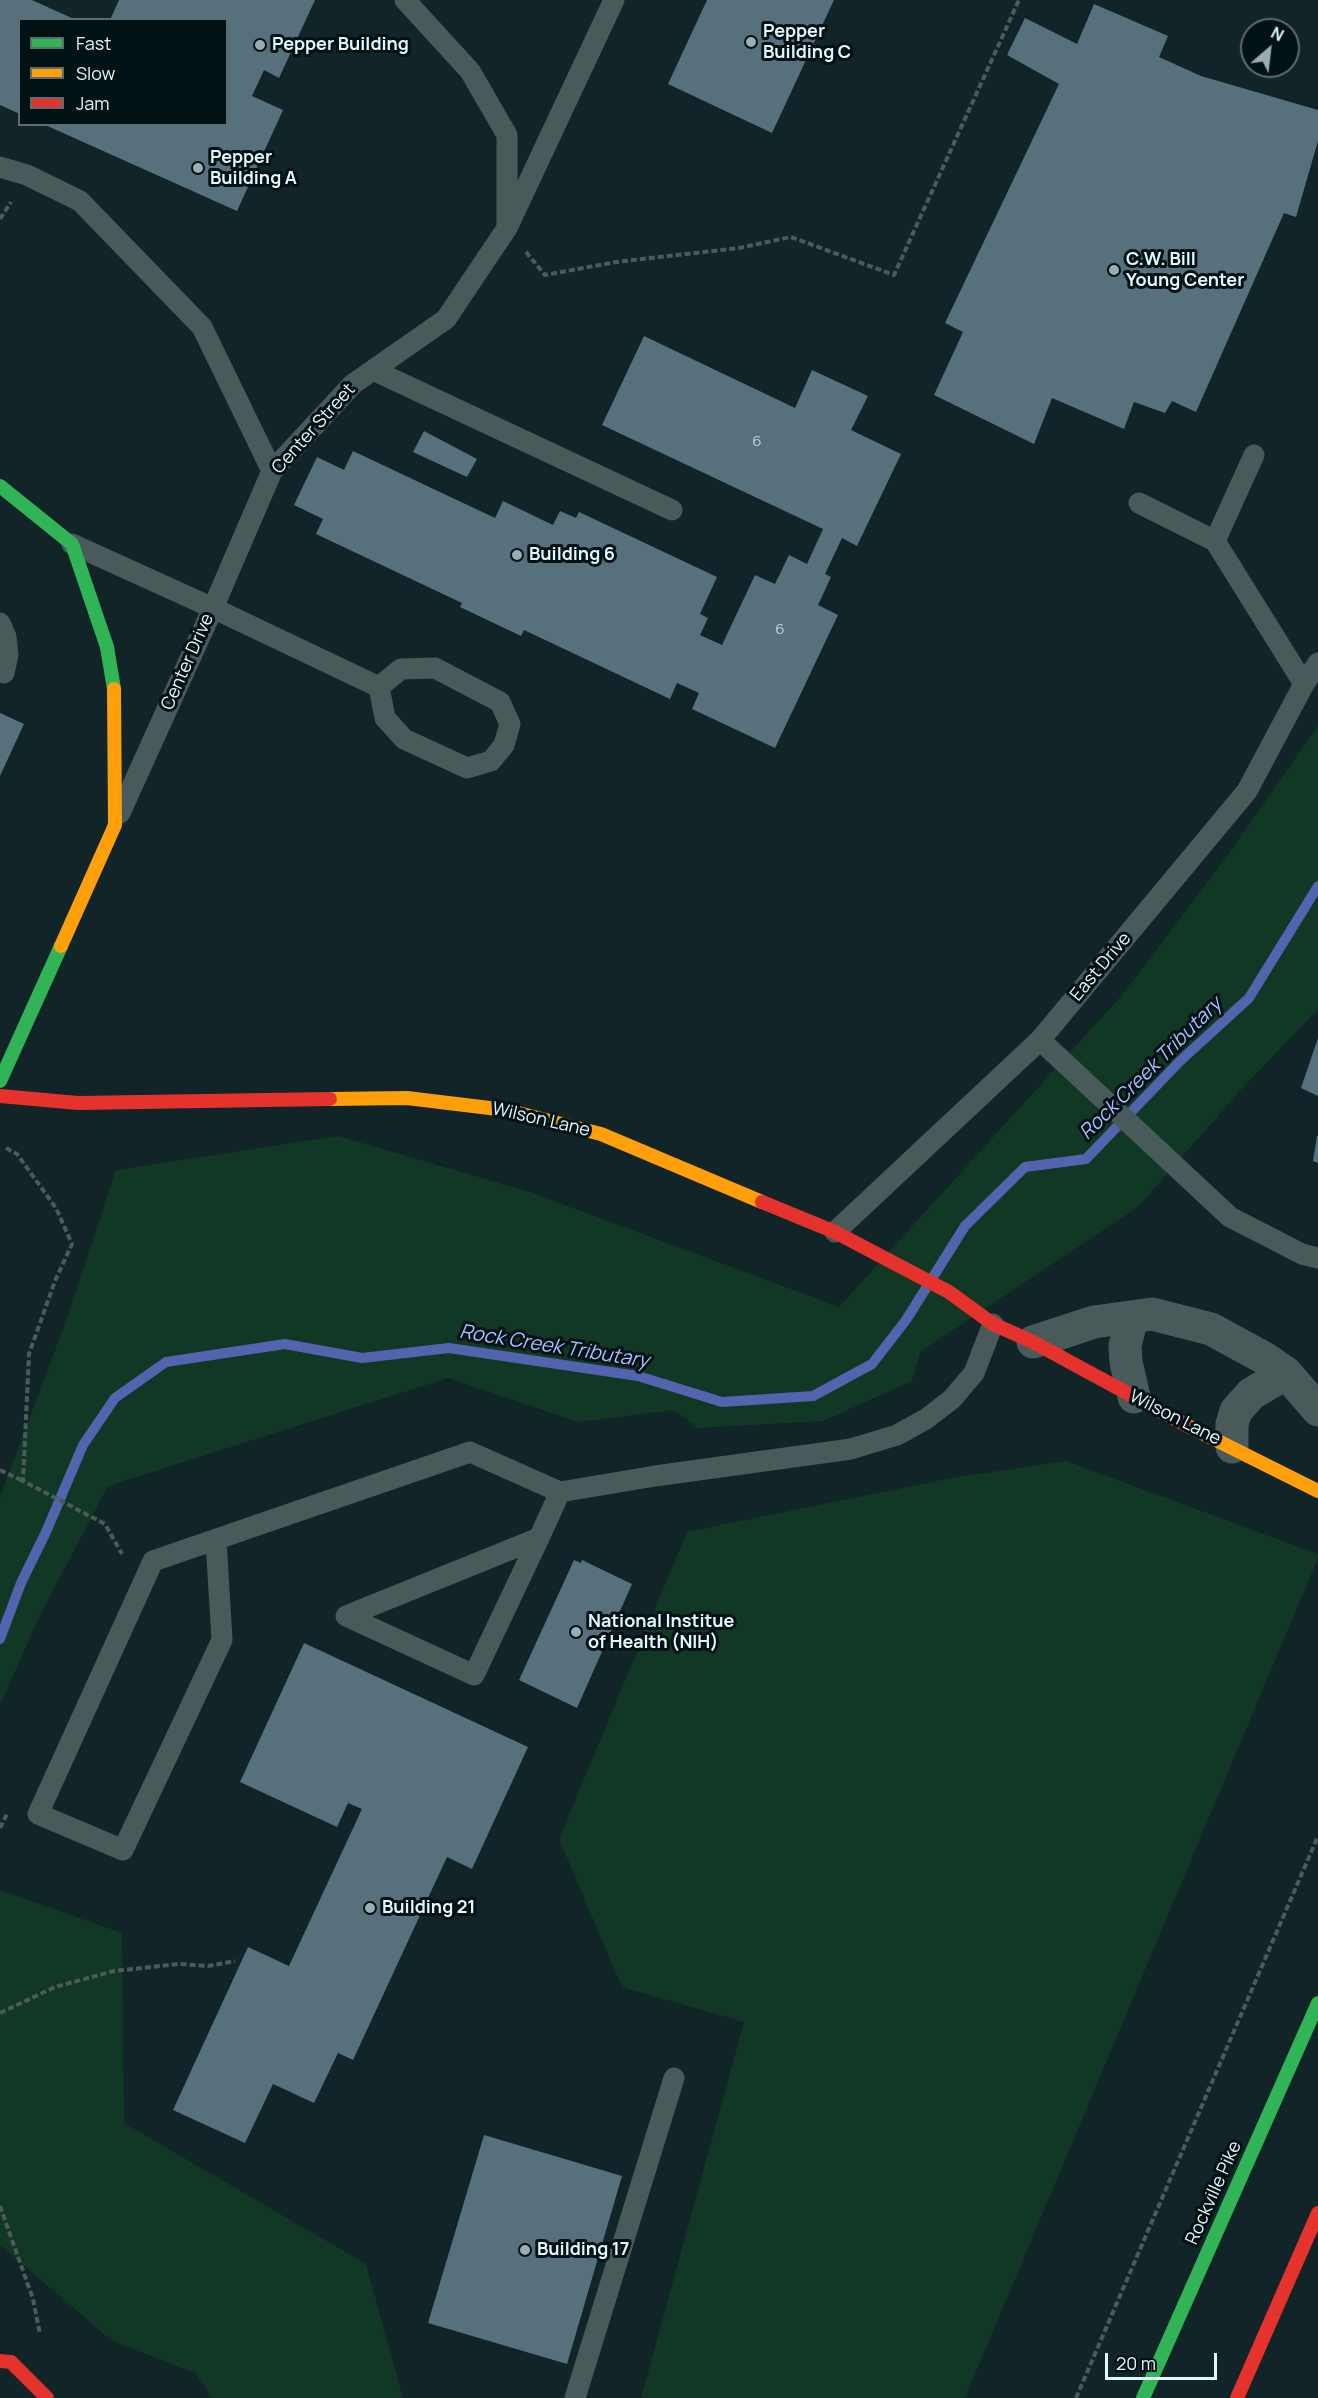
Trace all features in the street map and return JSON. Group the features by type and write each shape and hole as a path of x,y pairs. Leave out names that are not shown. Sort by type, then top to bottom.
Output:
{"street":[{"name":"Center Drive","path":"0,486 72,544 107,647 116,699 115,825 0,1081"},
{"name":"Wilson Lane","path":"0,1096 78,1103 407,1098 506,1110 602,1134 835,1232 949,1292 993,1324 1033,1342 1134,1397 1318,1491"},
{"path":"1033,1342 1094,1322 1152,1314 1211,1329 1286,1373 1318,1410"},
{"path":"1132,1317 1125,1346 1134,1397"},
{"path":"1232,1447 1232,1424 1236,1411 1251,1394 1286,1373"},
{"name":"Rockville Pike","path":"1143,2398 1318,2003"},
{"path":"1237,2398 1318,2213"},
{"path":"0,2361 11,2362 47,2398"}],"lane":[{"path":"405,0 470,71 507,135 507,228"},
{"name":"Center Street","path":"213,608 272,471 353,384 446,319 507,228 614,0"},
{"path":"0,167 27,175 80,201 202,327 272,471"},
{"path":"373,370 672,510"},
{"path":"1215,541 1254,455"},
{"path":"1139,503 1215,541 1304,684"},
{"name":"Center Drive","path":"72,544 213,608 115,825"},
{"path":"213,608 379,687"},
{"path":"0,623 6,637 8,655 3,673"},
{"name":"East Drive","path":"835,1232 1040,1040 1247,791 1304,684 1318,663"},
{"path":"435,668 500,702 510,724 504,745 491,761 467,768 404,739 385,718 379,687 401,669 435,668"},
{"path":"1040,1040 1230,1217 1302,1254 1318,1258"},
{"path":"216,1540 222,1640 123,1850 38,1814 153,1561 470,1452 560,1492 655,1476 851,1449 897,1436 926,1419 952,1399 974,1373 993,1324"},
{"path":"539,1538 346,1616 474,1675 539,1538 560,1492"},
{"path":"575,2398 674,2078"}],"path":[{"path":"507,228 545,275 616,262 739,248 791,237 894,275 1019,0"},
{"path":"6,1148 16,1154 56,1208 72,1244 55,1281 29,1354 23,1481"},
{"path":"0,1470 35,1485 105,1524"},
{"path":"1076,2398 1318,1836"},
{"path":"0,2013 56,1987 114,1971 179,1964 208,1966 235,1961"},
{"path":"0,2206 33,2299 40,2334"}],"green space":[{"path":"1318,726 1318,1009 1238,1093 1138,1207 920,1352 912,1381 823,1421 698,1428 674,1410 578,1422 448,1378 108,1486 40,1615 0,1705 0,1497 66,1321 116,1170 338,1136 530,1192 839,1307 1122,995 1227,856"},
{"path":"1066,1461 1318,1554 1318,1558 965,2398 641,2398 744,2022 622,1987 559,1839 687,1532 951,1478"},
{"path":"0,1890 122,1933 124,2123 366,2264 403,2398 212,2398 195,2373 112,2341 0,2245"}],"building":[{"path":"0,0 32,0 72,18 18,18 18,113 0,105"},
{"path":"119,0 315,0 279,78 264,70 252,96 283,110 237,211 47,126 228,126 228,18 111,18"},
{"name":"Pepper Building C","path":"707,0 834,0 772,133 668,84"},
{"name":"C.W. Bill Young Center","path":"1094,4 1168,36 1159,57 1201,76 1318,110 1318,141 1296,217 1284,213 1196,412 1172,401 1165,413 1134,402 1124,429 1052,398 1034,444 934,395 963,332 945,323 1059,84 1007,55 1025,18 1077,44"},
{"path":"644,336 795,408 812,370 868,396 851,430 901,454 857,546 842,538 825,574 831,577 818,605 838,615 775,748 692,709 699,693 677,683 670,699 524,630 521,636 460,607 462,603 316,534 323,519 294,505 317,457 344,470 353,451 495,518 503,501 553,525 560,511 576,518 579,512 717,577 700,614 708,618 700,635 722,645 755,575 775,584 789,555 807,564 823,529 602,425"},
{"path":"424,431 477,459 467,477 413,452"},
{"path":"0,713 24,724 0,776"},
{"path":"1318,1038 1318,1096 1301,1088"},
{"path":"1318,1136 1318,1163 1313,1161"},
{"name":"National Institue of Health (NIH)","path":"574,1560 581,1563 582,1560 632,1584 577,1708 519,1680"},
{"name":"Building 21","path":"304,1643 528,1747 472,1869 447,1857 353,2060 338,2053 314,2103 273,2084 245,2143 173,2110 248,1947 289,1966 362,1809 348,1803 337,1827 240,1782"},
{"name":"Building 17","path":"484,2135 622,2176 567,2364 428,2323"}],"waterway":[{"name":"Rock Creek Tributary","path":"0,1639 21,1583 46,1532 83,1445 115,1398 166,1362 285,1344 362,1358 449,1348 638,1376 722,1402 813,1396 872,1364 906,1320 965,1226 1025,1167 1086,1159 1180,1061 1249,998 1318,886"}],"traffic: fast":[{"path":"0,486 72,544 107,647 114,689"},
{"path":"0,1081 61,946"},
{"path":"1143,2398 1318,2003"}],"traffic: slow":[{"path":"61,946 115,825 114,689"},
{"path":"330,1099 407,1098 506,1110 601,1134 762,1202"},
{"path":"1186,1425 1318,1491"}],"traffic: jam":[{"path":"0,1096 78,1103 330,1099"},
{"path":"762,1202 835,1232 949,1292 993,1324 1033,1342 1186,1425"},
{"path":"1237,2398 1318,2213"},
{"path":"0,2361 11,2362 47,2398"}],"place":[{"name":"Pepper Building C","path":"751,42"},
{"name":"Pepper Building","path":"260,45"},
{"name":"Pepper Building A","path":"198,168"},
{"name":"C.W. Bill Young Center","path":"1114,270"},
{"name":"Building 6","path":"517,555"},
{"name":"National Institue of Health (NIH)","path":"576,1632"},
{"name":"Building 21","path":"370,1908"},
{"name":"Building 17","path":"525,2250"}]}
